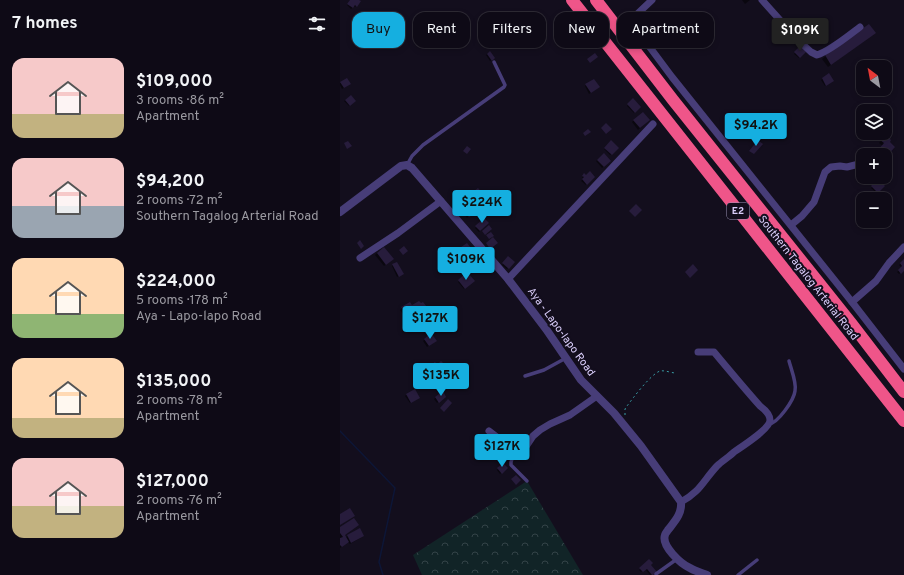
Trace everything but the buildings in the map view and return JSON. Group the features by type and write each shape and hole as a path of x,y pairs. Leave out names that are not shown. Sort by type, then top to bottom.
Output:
{"highway":[{"name":"Southern Tagalog Arterial Road","path":"572,0 904,421"},
{"name":"Southern Tagalog Arterial Road","path":"596,0 673,100 851,323 904,392"}],"street":[{"path":"652,0 633,18 632,22 634,26 687,96 904,369"},
{"path":"762,0 797,39 816,55 828,50 860,27"},
{"path":"508,280 653,124"},
{"path":"340,212 401,166 407,165"},
{"name":"Aya - Lapo-lapo Road","path":"407,165 412,168 441,201 508,280 546,329 581,380 598,396 624,425 681,502"},
{"path":"791,225 802,216 814,202 825,172 831,166 847,167 856,165"},
{"path":"360,258 441,201"},
{"path":"852,302 876,280 904,247"},
{"path":"698,352 714,352 747,392 768,414 770,420 769,424 764,430 718,466 699,489 690,497 681,502 682,508 680,513 665,535 664,540 666,546 678,559 690,568 707,575"},
{"path":"488,431 515,451 522,450 540,430 570,415 598,396"}],"lane":[{"path":"407,165 412,156 423,145 504,88 505,85 503,79 494,62"},
{"path":"473,271 490,258"},
{"path":"525,376 544,370 566,358"},
{"path":"769,424 774,423 789,404 795,391 795,384 789,361"},
{"path":"515,451 511,465 527,481"},
{"path":"656,574 678,559"},
{"path":"738,575 757,560"}],"path":[{"path":"624,425 625,409 648,381 658,372 663,370 676,373"}],"green space":[{"path":"527,481 583,575 422,575 413,555"}],"waterway":[{"path":"340,431 395,488 379,562 383,575"}]}
